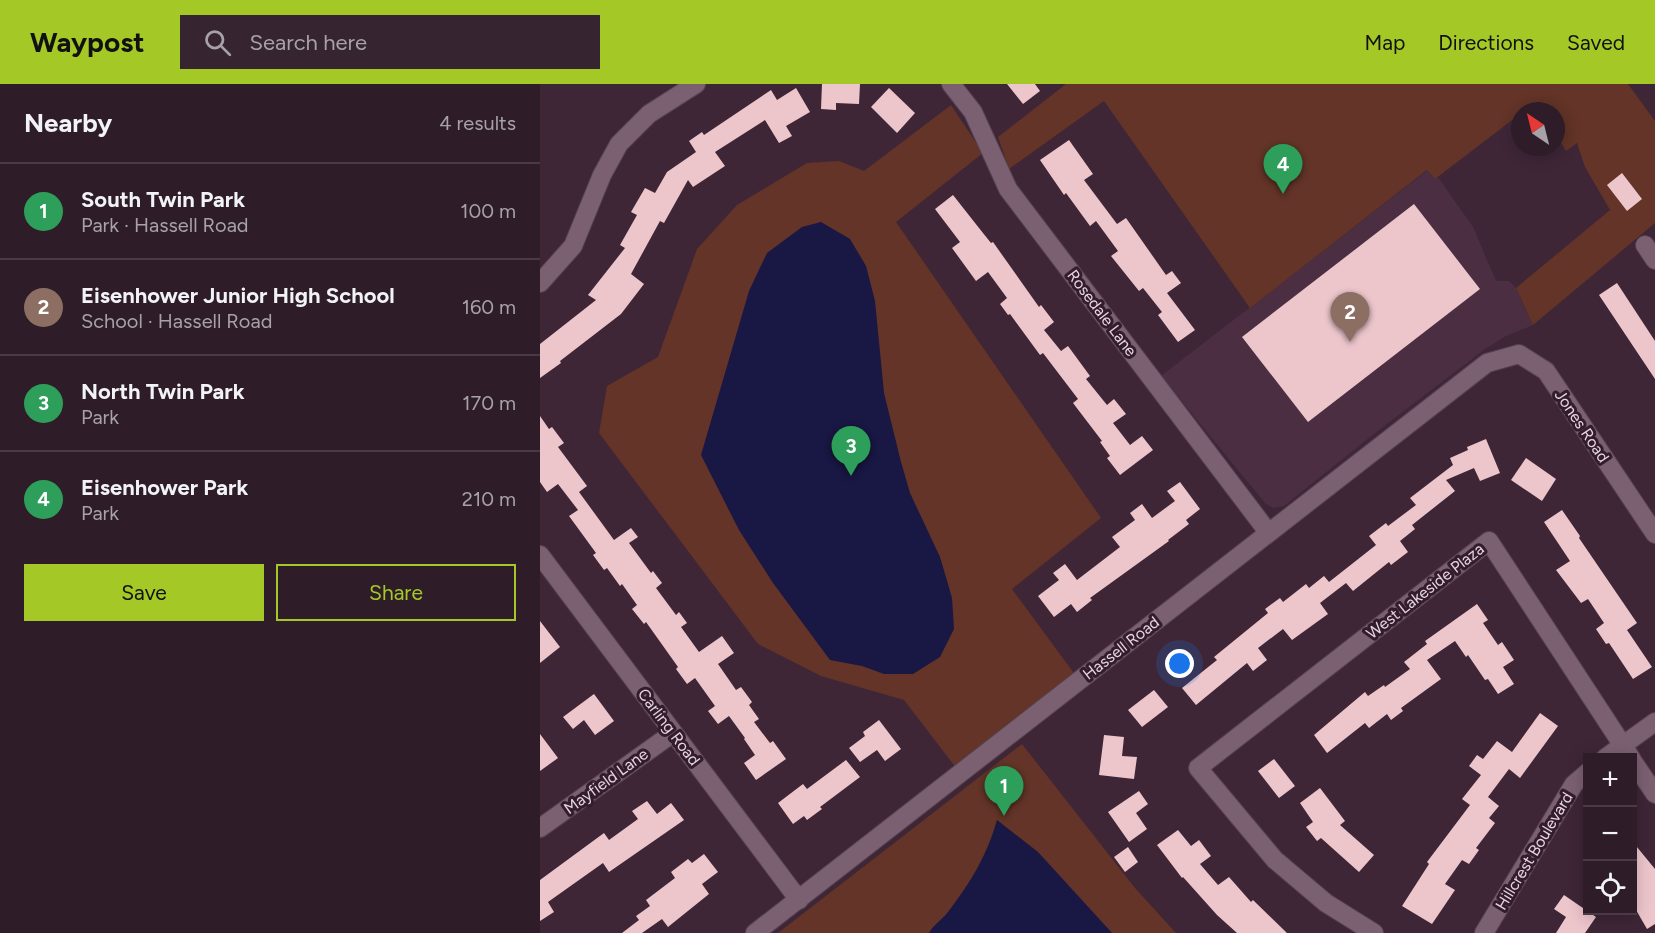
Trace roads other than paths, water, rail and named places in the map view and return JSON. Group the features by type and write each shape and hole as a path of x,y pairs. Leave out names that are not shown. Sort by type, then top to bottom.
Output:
{"street":[{"path":"540,283 573,246 602,175 619,144 649,114 696,84"},
{"name":"Rosedale Lane","path":"951,84 973,112 1008,189 1268,532"},
{"name":"Jones Road","path":"1487,363 1519,354 1546,371 1655,534"},
{"name":"Hassell Road","path":"755,933 1487,363"},
{"name":"West Lakeside Plaza","path":"1374,933 1326,903 1275,860 1198,768 1489,542 1627,753"},
{"name":"Carling Road","path":"540,556 799,900"},
{"path":"1629,753 1655,722"},
{"name":"Mayfield Lane","path":"540,828 673,733"},
{"path":"1637,767 1655,794"},
{"name":"Hillcrest Boulevard","path":"1484,933 1574,784 1583,776"}],"place":[{"name":"Eisenhower Park","path":"1283,194"},
{"name":"Eisenhower Junior High School","path":"1350,342"},
{"name":"North Twin Park","path":"851,476"},
{"name":"South Twin Park","path":"1004,816"}]}
